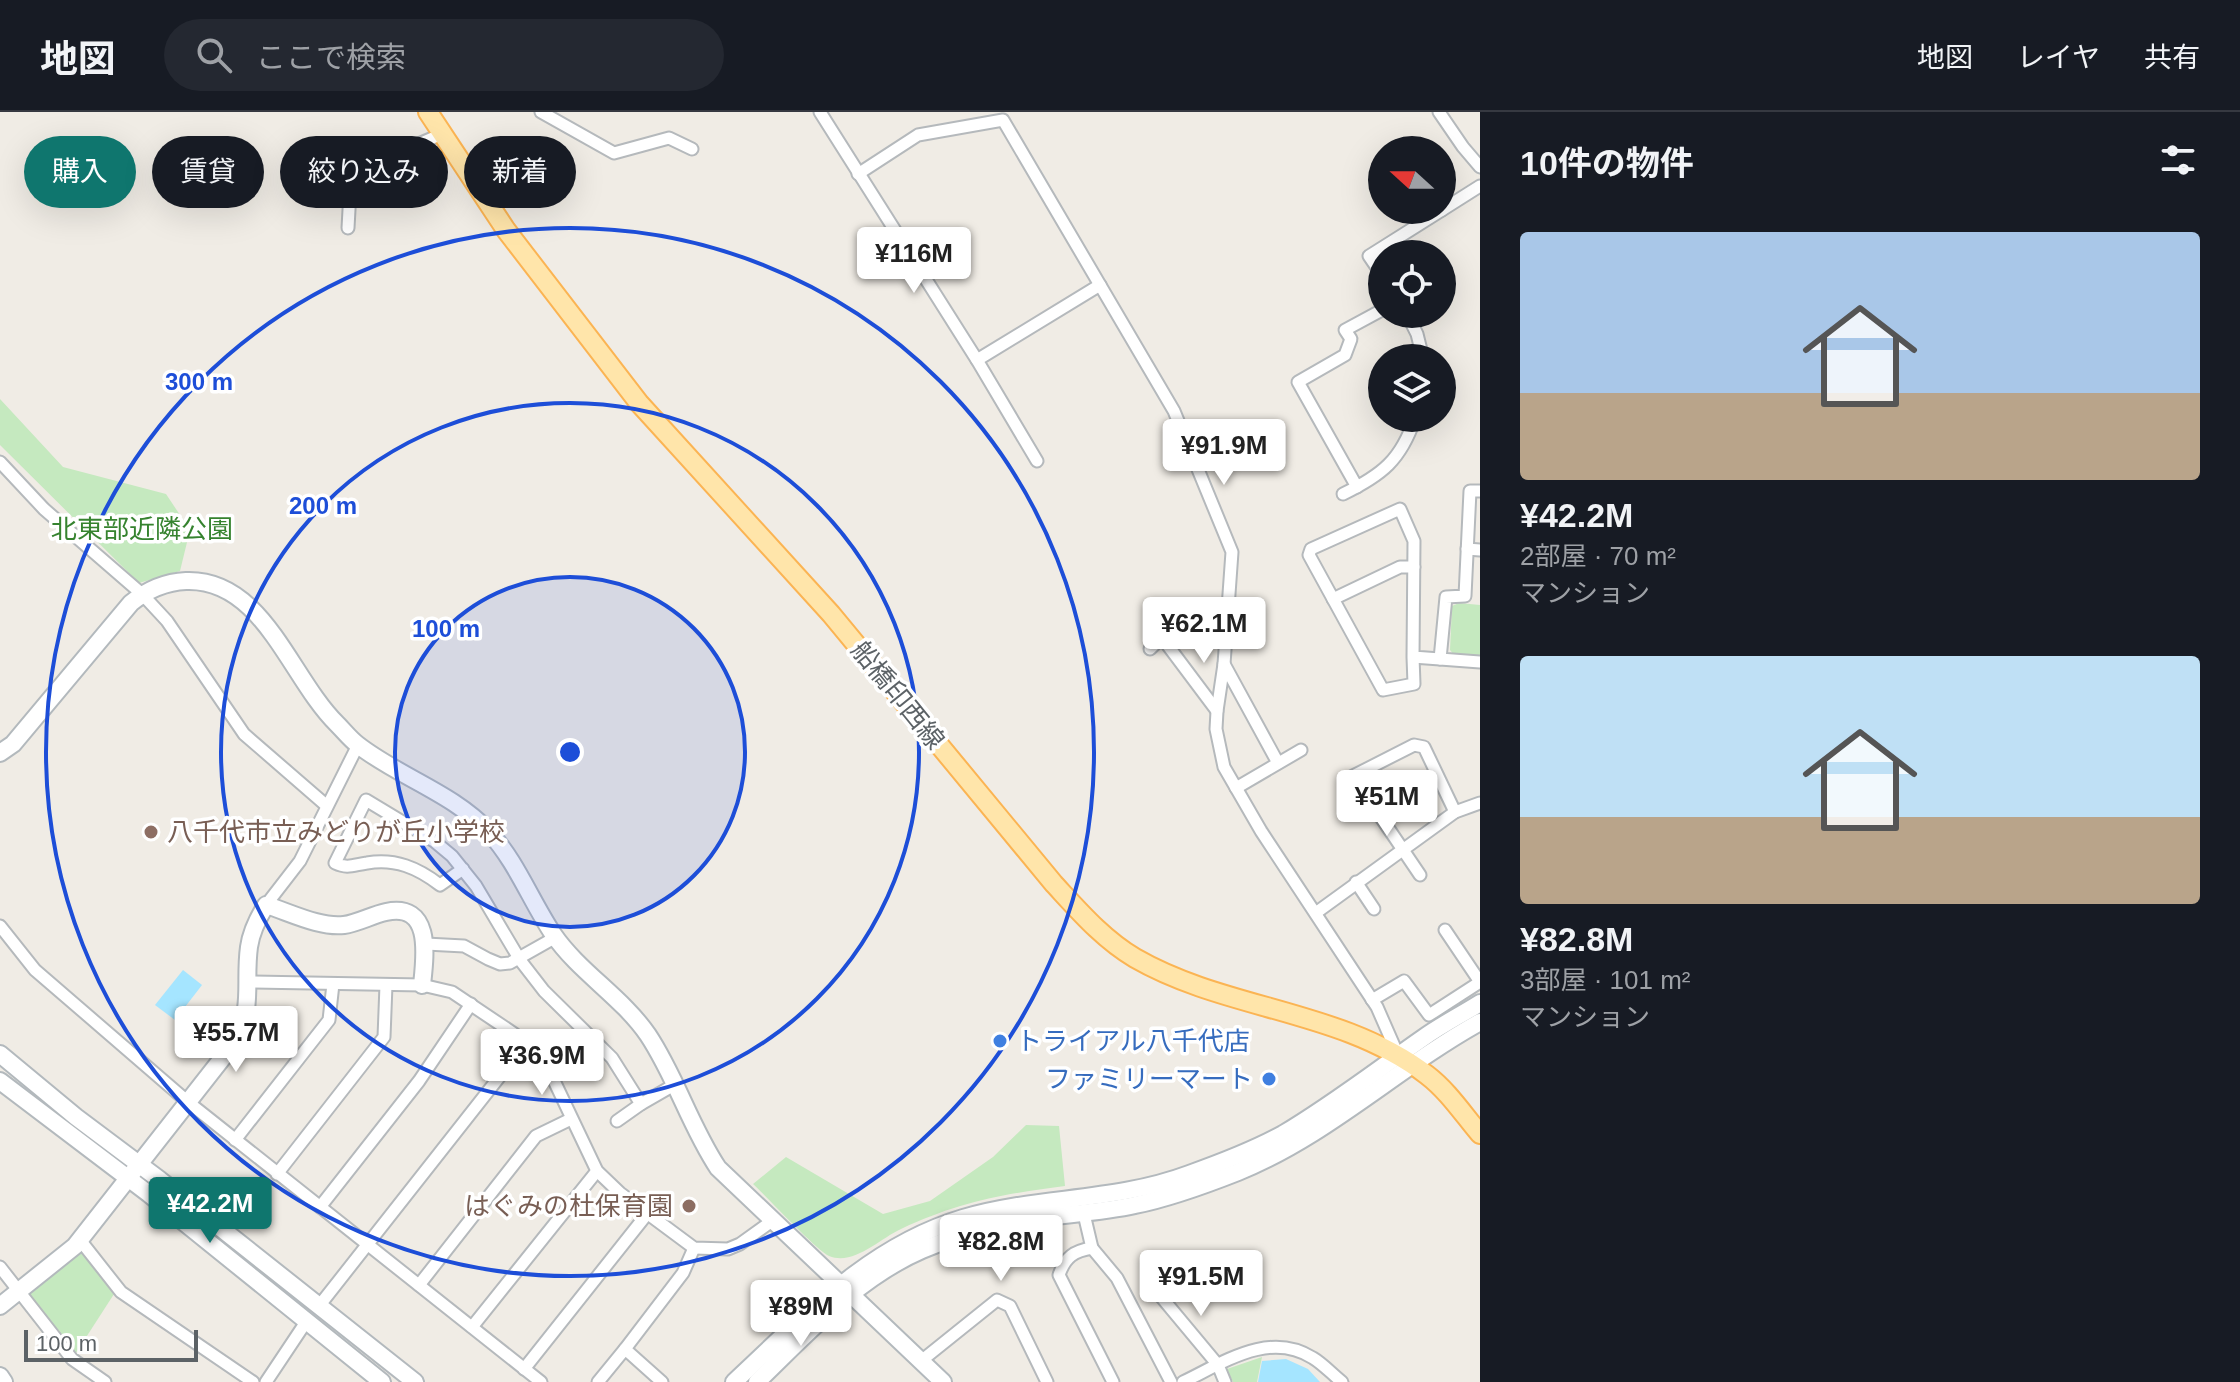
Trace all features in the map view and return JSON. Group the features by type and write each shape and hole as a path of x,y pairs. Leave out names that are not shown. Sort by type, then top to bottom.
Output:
{"main road":[{"name":"船橋印西線","path":"428,112 506,230 639,403 831,614 1039,866 1090,923 1131,956 1155,969 1205,988 1344,1030 1405,1060 1439,1085 1480,1134"}],"street":[{"path":"541,112 614,153 669,138 692,149"},
{"path":"820,112 1037,461"},
{"path":"1439,112 1480,167"},
{"path":"858,174 918,135 1003,120 1174,411 1232,552 1224,664 1217,711 1219,748 1224,767 1261,831 1372,1000 1405,1060"},
{"path":"348,228 351,173 442,134"},
{"path":"1456,201 1480,186"},
{"path":"1394,240 1420,224"},
{"path":"977,360 1100,285"},
{"path":"1357,487 1298,382 1345,355 1351,339 1345,330 1368,318"},
{"path":"1343,494 1372,480 1404,448 1410,432"},
{"path":"0,462 44,509 142,594 167,621 244,734 327,806"},
{"path":"1440,659 1446,597 1465,596 1474,549 1470,491 1480,491"},
{"path":"1400,509 1414,541 1414,684 1383,690 1333,599 1309,555 1311,549 1400,509"},
{"path":"1333,599 1400,567 1414,567"},
{"path":"0,753 13,744 131,603 142,594 175,582 195,581 226,589 241,598 260,617 319,706 358,745 463,809 490,833 507,855 556,937 575,960 634,1016 658,1050 701,1143 718,1168 939,1381"},
{"path":"1150,649 1175,625"},
{"path":"1163,639 1217,711"},
{"path":"1413,657 1480,662"},
{"path":"1224,664 1278,763"},
{"path":"0,1306 80,1240 235,1042 248,1010 249,945 256,922 300,861 358,745"},
{"path":"1420,875 1353,776 1414,745 1424,747 1455,812"},
{"path":"1236,788 1301,750"},
{"path":"463,869 440,885 421,870 399,863 384,861 347,868 335,863 366,800 434,841 463,869 520,960 544,991 612,1058 641,1104"},
{"path":"1317,912 1455,812 1480,803"},
{"path":"1356,882 1374,909"},
{"path":"266,905 333,925 345,925 397,910 413,917 421,926 426,944 422,985"},
{"path":"0,926 35,970 188,1102 541,1382"},
{"path":"1372,1000 1404,981 1429,1015 1480,982 1445,930"},
{"path":"426,944 464,946 500,964 520,960 556,937"},
{"path":"249,982 422,985 452,992 537,1052 548,1068 597,1171 647,1214 694,1248 728,1249 747,1240 772,1221"},
{"path":"235,1140 329,1020 333,984"},
{"path":"277,1174 384,1037 386,985"},
{"path":"757,1382 845,1289 922,1250 1014,1222 1135,1205 1184,1192 1241,1171 1289,1148 1330,1123 1405,1060 1426,1036 1480,1003"},
{"path":"320,1207 419,1081 471,1004"},
{"path":"734,1382 897,1245 963,1218 1016,1207 1115,1194 1187,1175 1281,1135 1367,1080 1480,1022"},
{"path":"319,1306 526,1043"},
{"path":"0,1054 415,1382"},
{"path":"0,1081 382,1382"},
{"path":"617,1121 674,1085"},
{"path":"419,1285 536,1136 571,1119"},
{"path":"472,1327 597,1171"},
{"path":"524,1369 647,1214"},
{"path":"1084,1214 1092,1248 1117,1278 1171,1382"},
{"path":"80,1240 121,1292 253,1382"},
{"path":"598,1382 683,1273 694,1248"},
{"path":"1092,1248 1070,1255 1059,1275 1113,1382"},
{"path":"0,1267 72,1359 105,1382"},
{"path":"1158,1293 1218,1365 1225,1382"},
{"path":"921,1361 997,1300 1010,1306 1047,1382"},
{"path":"266,1382 306,1322"},
{"path":"1183,1382 1258,1348 1281,1346 1313,1358 1342,1382"},
{"path":"625,1349 662,1382"},
{"path":"0,1376 4,1382"}],"green space":[{"name":"北東部近隣公園","path":"0,399 63,467 166,494 190,530 180,571 139,583 0,445"},
{"path":"1459,603 1480,605 1480,656 1454,655 1450,650 1452,606"},
{"path":"1026,1125 1059,1126 1065,1186 1001,1196 942,1212 848,1257 838,1258 823,1252 753,1184 786,1157 883,1214 930,1201 993,1157"},
{"path":"78,1252 83,1254 114,1294 74,1356 26,1294"},
{"path":"1262,1357 1257,1382 1233,1382 1227,1369"}],"water":[{"path":"183,970 202,985 175,1020 155,1005"},
{"path":"1286,1359 1308,1369 1320,1382 1258,1382 1262,1361"}],"place":[{"name":"八千代市立みどりが丘小学校","path":"151,832"},
{"name":"トライアル八千代店","path":"1000,1041"},
{"name":"ファミリーマート","path":"1269,1079"},
{"name":"はぐみの杜保育園","path":"689,1206"}]}
